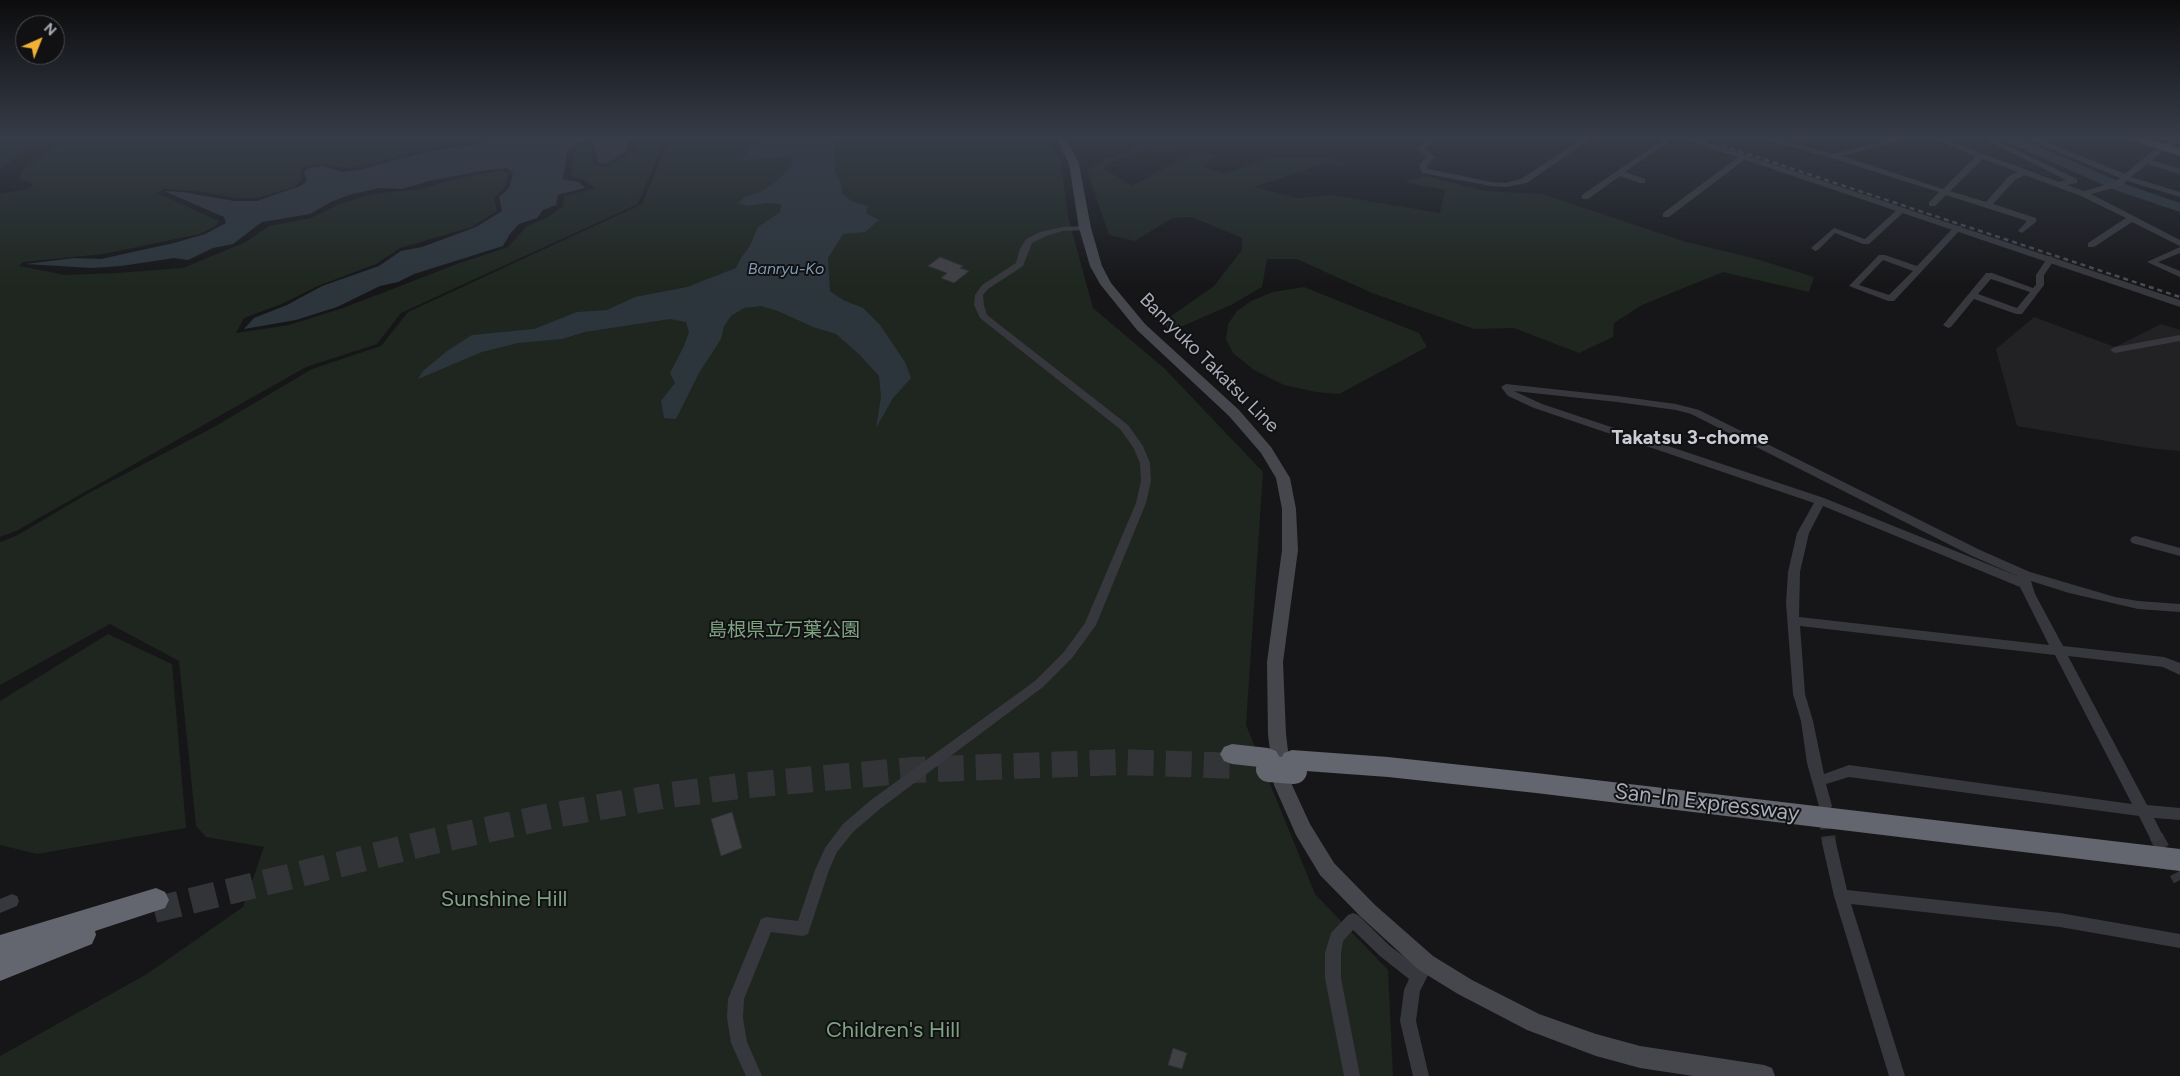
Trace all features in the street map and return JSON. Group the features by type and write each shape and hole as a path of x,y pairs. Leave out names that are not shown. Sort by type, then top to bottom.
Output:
{"highway":[{"name":"San-In Expressway","path":"1234,760 1398,776 2180,869"},
{"name":"San-In Expressway","path":"1293,766 1388,767 2180,860"},
{"path":"0,948 155,905 0,968"},
{"path":"0,959 124,918"}],"main road":[{"name":"Banryuko Takatsu Line","path":"1078,187 1085,228 1096,266 1120,304 1141,327 1234,413 1266,450 1283,478 1289,509 1290,550 1275,662 1277,734 1282,786 1303,828 1327,868 1423,970 1465,987 1534,1023 1596,1045 1640,1057 1764,1076"}],"street":[{"path":"1585,197 1599,187"},
{"path":"1666,215 1703,187"},
{"path":"1834,187 2180,304"},
{"path":"1932,187 2033,220 2022,231"},
{"path":"1932,204 1948,187"},
{"path":"1988,205 2004,187"},
{"path":"2068,187 2180,243"},
{"path":"2084,194 2109,187"},
{"path":"2156,187 2180,195"},
{"path":"1815,248 1834,230 1866,242 1902,210"},
{"path":"2091,244 2132,218"},
{"path":"754,1076 738,1043 735,1018 736,999 766,924 803,929 822,870 832,848 848,828 876,804 1040,684 1068,655 1090,625 1142,503 1146,481 1145,463 1138,446 1124,427 983,316 979,305 979,295 985,287 1020,264 1024,249 1029,241 1043,234 1063,229 1085,228"},
{"path":"1919,270 1882,257 1854,286 1891,299 1919,270 1958,228"},
{"path":"2180,250 2150,262 2180,274"},
{"path":"1972,296 2019,312 2040,285 2040,276 2051,259"},
{"path":"1948,324 1989,275 2034,292"},
{"path":"2115,350 2180,338"},
{"path":"2156,836 2060,652 2026,580 1696,409 1506,387 1511,394 1538,406 1820,501 2026,580 2115,601 2138,605 2180,608"},
{"path":"1820,501 1803,533 1794,572 1793,621 1800,694 1808,721 1814,763 1820,781 1824,806"},
{"path":"2136,540 2180,552"},
{"path":"1793,621 2164,662 2180,670"},
{"path":"1820,781 1849,771 2143,811 2180,814"},
{"path":"1829,842 1840,896 1897,1076"},
{"path":"1840,896 2060,920 2180,941"},
{"path":"1352,1076 1333,978 1333,953 1336,938 1352,920 1385,951 1423,970 1412,990 1408,1020 1420,1076"}],"shaded area":[{"path":"2034,317 2115,347 2161,324 2180,330 2180,451 2148,448 2017,426 1996,349"}],"green space":[{"path":"293,187 258,198 235,198 203,192 164,189 157,193 219,221 216,226 200,234 103,254 23,262 19,266 65,275 183,268 246,242 269,226 311,218 337,205 387,192 428,187 505,187 494,198 497,211 472,227 400,248 376,264 318,286 284,303 244,318 236,333 289,325 343,308 460,263 508,247 527,226 548,217 563,206 564,196 594,187 645,187 638,204 401,313 377,344 306,367 16,531 0,537 0,194 31,188"},
{"name":"島根県立万葉公園","path":"649,187 1064,187 1068,217 1093,308 1164,368 1263,472 1246,725 1315,894 1388,970 1393,1076 0,1076 0,1056 147,974 243,907 264,847 206,837 196,826 179,661 110,624 0,685 0,542 16,536 87,494 214,427 312,369 381,346 408,312 642,204"},
{"path":"1093,187 1255,187 1297,198 1332,195 1440,213 1445,190 1431,187 1470,187 1485,191 1542,194 1686,242 1753,258 1814,277 1809,292 1723,272 1642,305 1614,323 1613,337 1579,353 1514,328 1474,329 1372,293 1297,259 1267,259 1262,287 1231,305 1169,332 1164,321 1214,286 1242,250 1242,238 1192,217 1172,218 1135,241 1109,235"},
{"path":"1304,287 1419,333 1427,347 1339,394 1316,392 1284,385 1254,370 1233,353 1226,339 1228,324 1237,311 1251,301 1273,292"},
{"path":"108,634 172,664 186,828 37,854 0,845 0,701"}],"water":[{"path":"297,187 408,187 402,189 379,188 349,195 331,202 310,214 262,222 233,244 213,248 188,260 174,258 121,266 92,268 26,264 74,258 101,259 174,243 205,234 226,223 224,217 164,191 183,192 234,201 257,201"},
{"name":"Banryu-Ko","path":"768,187 841,187 842,193 851,201 868,206 866,213 879,220 865,232 843,234 828,258 830,291 843,300 863,308 880,325 905,362 911,378 893,398 876,428 881,397 879,376 859,354 836,334 761,306 744,308 731,316 724,326 721,339 699,373 676,419 664,418 661,401 675,383 670,373 689,332 686,322 670,319 585,332 562,339 518,343 482,352 418,379 423,371 447,351 472,335 534,329 577,312 607,310 635,297 687,287 736,268 750,246 758,227 780,212 781,204 766,203 748,206 738,203 745,197 761,192"},
{"path":"509,188 585,188 558,195 556,205 543,210 537,218 519,224 503,246 414,274 398,282 380,286 337,307 296,320 244,329 254,318 287,305 322,286 379,266 401,251 422,247 476,227 502,211 499,197"}],"building":[{"path":"940,257 963,266 960,268 969,271 954,283 941,278 947,273 928,266"},
{"path":"732,812 742,848 721,856 711,819"},
{"path":"1173,1048 1187,1053 1182,1069 1168,1065"}],"waterway":[{"path":"2121,187 2180,208"}],"tunnel":[{"path":"154,910 430,842 555,815 663,796 739,786 913,770 1121,762 1237,766"},
{"path":"1826,815 1829,843"},
{"path":"2156,836 2180,880"}],"railway":[{"path":"1848,187 2180,297"}],"district":[{"name":"Takatsu 3-chome","path":"1690,438"}],"park label":[{"name":"Sunshine Hill","path":"504,900"},
{"name":"Children's Hill","path":"893,1031"}]}
